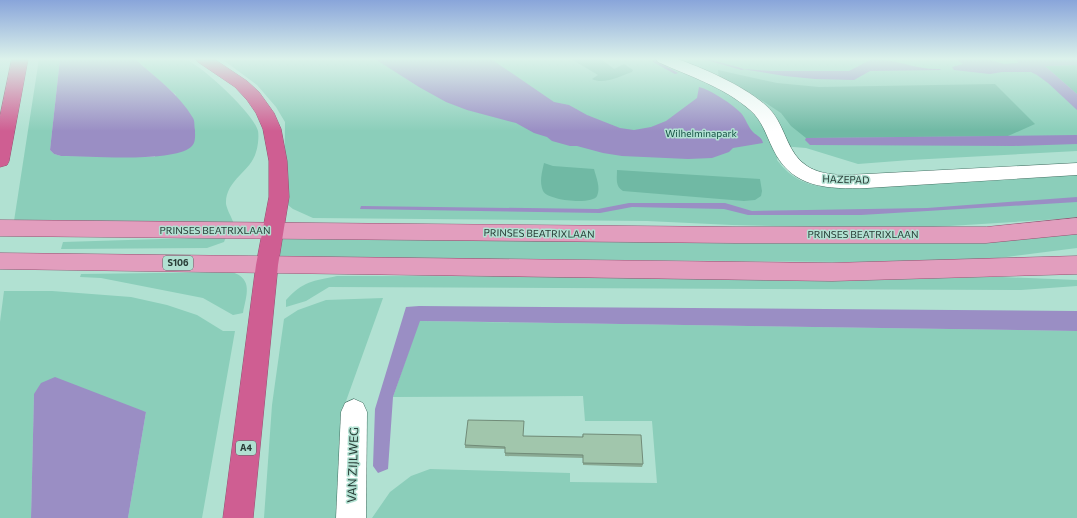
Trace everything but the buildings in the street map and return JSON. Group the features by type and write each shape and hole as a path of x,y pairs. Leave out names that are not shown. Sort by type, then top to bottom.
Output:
{"highway":[{"path":"0,161 15,83"},
{"name":"A4","path":"238,518 267,265 279,196 278,161 272,128 266,113 253,96 240,83"}],"main road":[{"name":"PRINSES BEATRIXLAAN","path":"0,228 735,235 986,235 1077,226"},
{"name":"S106","path":"0,261 267,265"},
{"path":"267,265 832,272 1077,265"}],"street":[{"name":"HAZEPAD","path":"718,83 752,102 765,115 774,130 787,159 798,169 814,178 870,180 1077,169"},
{"name":"VAN ZIJLWEG","path":"352,518 354,412"}],"green space":[{"path":"35,83 57,83 50,150 54,154 61,156 155,157 176,95 163,83 219,83 247,113 258,131 257,147 253,159 234,182 227,196 226,204 234,224 14,221"},
{"name":"Wilhelminapark","path":"255,83 1077,83 1077,151 858,164 806,148 781,146 777,160 787,171 803,182 824,187 1007,180 1077,175 1077,218 917,228 866,228 732,225 647,221 313,218 293,209 284,202 285,122 276,107"},
{"path":"728,83 779,83 819,87 995,84 1035,124 1008,136 806,138 791,126 781,113 755,96"},
{"path":"1065,83 1077,83 1077,94"},
{"path":"544,163 553,166 594,169 598,186 597,196 594,199 570,201 547,194 543,191 541,184"},
{"path":"617,170 760,179 762,191 761,196 755,200 744,201 623,191 618,185"},
{"path":"1077,233 1077,248 959,263 279,257 281,238"},
{"path":"226,237 224,242 207,248 61,249 63,242"},
{"path":"232,272 239,275 243,279 247,289 243,313 233,315 203,298 101,278 80,277 81,274"},
{"path":"337,276 1002,277 1077,280 1077,286 1021,290 329,287 306,301 286,307 286,300 303,285"},
{"path":"4,291 52,291 131,297 167,305 197,315 223,331 235,331 202,518 128,518 146,412 34,394 31,518 0,518 0,322"},
{"path":"383,298 341,415 342,518 264,518 272,405 284,319 298,310 326,300"},
{"path":"419,321 1077,331 1077,518 372,518 390,492 411,476 430,469 570,473 570,482 657,483 652,421 585,421 583,396 393,397"}],"shaded area":[{"path":"57,83 163,83 181,101 193,118 194,122 195,137 193,145 181,152 167,155 129,158 61,156 54,154 50,150"},
{"path":"413,83 526,83 554,102 569,105 587,115 620,128 634,130 651,127 666,121 697,98 699,87 715,94 737,109 743,115 751,130 763,143 733,148 729,152 712,158 688,159 622,156 603,153 552,141 547,137 534,133 516,123 467,110 446,102"},
{"path":"1048,83 1065,83 1077,94 1077,110"},
{"path":"1077,135 1077,144 1014,146 810,145 805,140 806,138"},
{"path":"1077,197 1077,202 861,215 748,215 724,209 632,207 600,213 360,209 361,206 598,209 629,203 725,203 752,211 927,208"},
{"path":"406,307 1077,311 1077,331 420,321 393,397 388,469 378,473 373,466 375,409"},
{"path":"55,377 146,412 128,518 31,518 34,394 41,383"}]}
